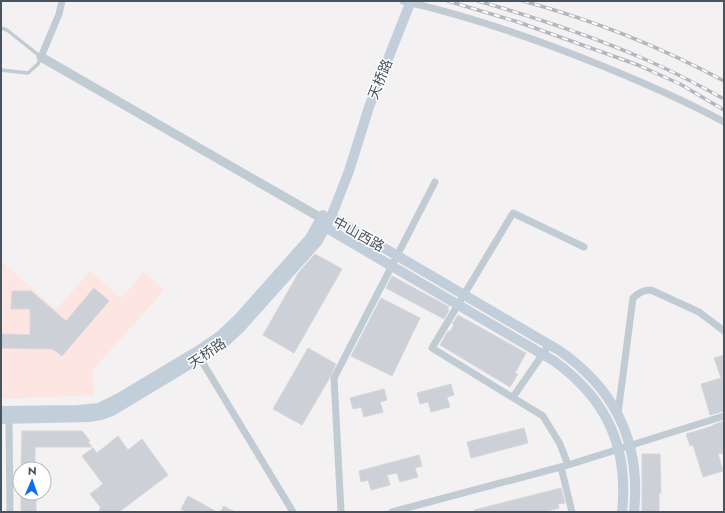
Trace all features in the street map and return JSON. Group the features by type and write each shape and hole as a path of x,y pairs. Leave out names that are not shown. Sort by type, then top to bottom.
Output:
{"main road":[{"name":"天桥路","path":"5,419 78,418 101,415 123,405 198,355 237,320 326,221 345,182 367,113 411,1"},
{"name":"中山西路","path":"326,221 397,256 549,345 574,361 587,372 602,390 618,414 630,445 636,479 634,512"},
{"name":"中山西路","path":"326,221 392,266 567,370 590,392 607,419 619,448 624,480 622,512"},
{"name":"天桥路","path":"1,412 99,408 198,355"}],"street":[{"path":"62,1 59,14 41,57 326,221"},
{"path":"403,1 433,8 558,48 628,76 724,122"},
{"path":"341,512 334,378 435,182"},
{"path":"568,465 560,444 543,416 432,348 513,213 584,247"},
{"path":"618,414 633,298 636,295 643,291 651,290 699,312 724,331"},
{"path":"513,397 549,345"},
{"path":"198,355 294,512"},
{"path":"392,512 568,465 724,416"},
{"path":"5,419 10,512"},
{"path":"561,467 572,512"}],"lane":[{"path":"1,28 7,30 41,57 38,64 28,73 1,70"}],"shaded area":[{"path":"1,261 56,310 90,271 121,298 144,272 164,290 93,370 94,395 1,399"}],"building":[{"path":"315,254 342,269 294,353 263,335 299,272"},
{"path":"392,276 449,307 444,319 386,288"},
{"path":"94,288 109,301 62,356 53,349 1,348 1,334 30,335 30,309 11,309 12,291 31,291 66,321"},
{"path":"381,298 420,318 392,376 351,356"},
{"path":"458,315 526,353 515,373 518,374 510,387 440,345 448,331 450,332 454,324 452,324"},
{"path":"308,348 336,364 302,425 273,409"},
{"path":"724,355 724,411 710,415 701,384 721,378 714,358"},
{"path":"451,384 454,395 447,397 450,407 431,412 428,402 420,404 417,393"},
{"path":"384,389 387,400 380,402 383,412 364,417 361,407 353,409 350,398"},
{"path":"724,421 724,453 718,454 723,471 703,477 693,445 690,446 686,434"},
{"path":"524,428 528,443 471,458 467,442"},
{"path":"22,431 82,431 90,441 88,442 92,447 35,447 35,461 21,461"},
{"path":"118,436 128,450 142,439 168,475 119,512 101,512 99,509 101,508 90,494 103,484 82,456 93,448 97,453"},
{"path":"642,454 660,454 661,493 659,493 659,512 642,512"},
{"path":"419,455 422,466 415,468 418,477 400,482 397,473 387,475 390,485 371,490 368,480 361,482 359,471"},
{"path":"561,488 565,503 558,504 559,508 545,512 475,512 474,510"},
{"path":"188,496 217,512 185,512 181,509"},
{"path":"21,501 36,501 36,512 21,512"},
{"path":"224,506 235,512 220,512"}],"railway":[{"path":"448,1 518,22 638,65 680,84 724,110"},
{"path":"478,1 520,13 602,42 673,72 724,99"},
{"path":"523,1 549,8 626,35 676,57 724,81"}]}
